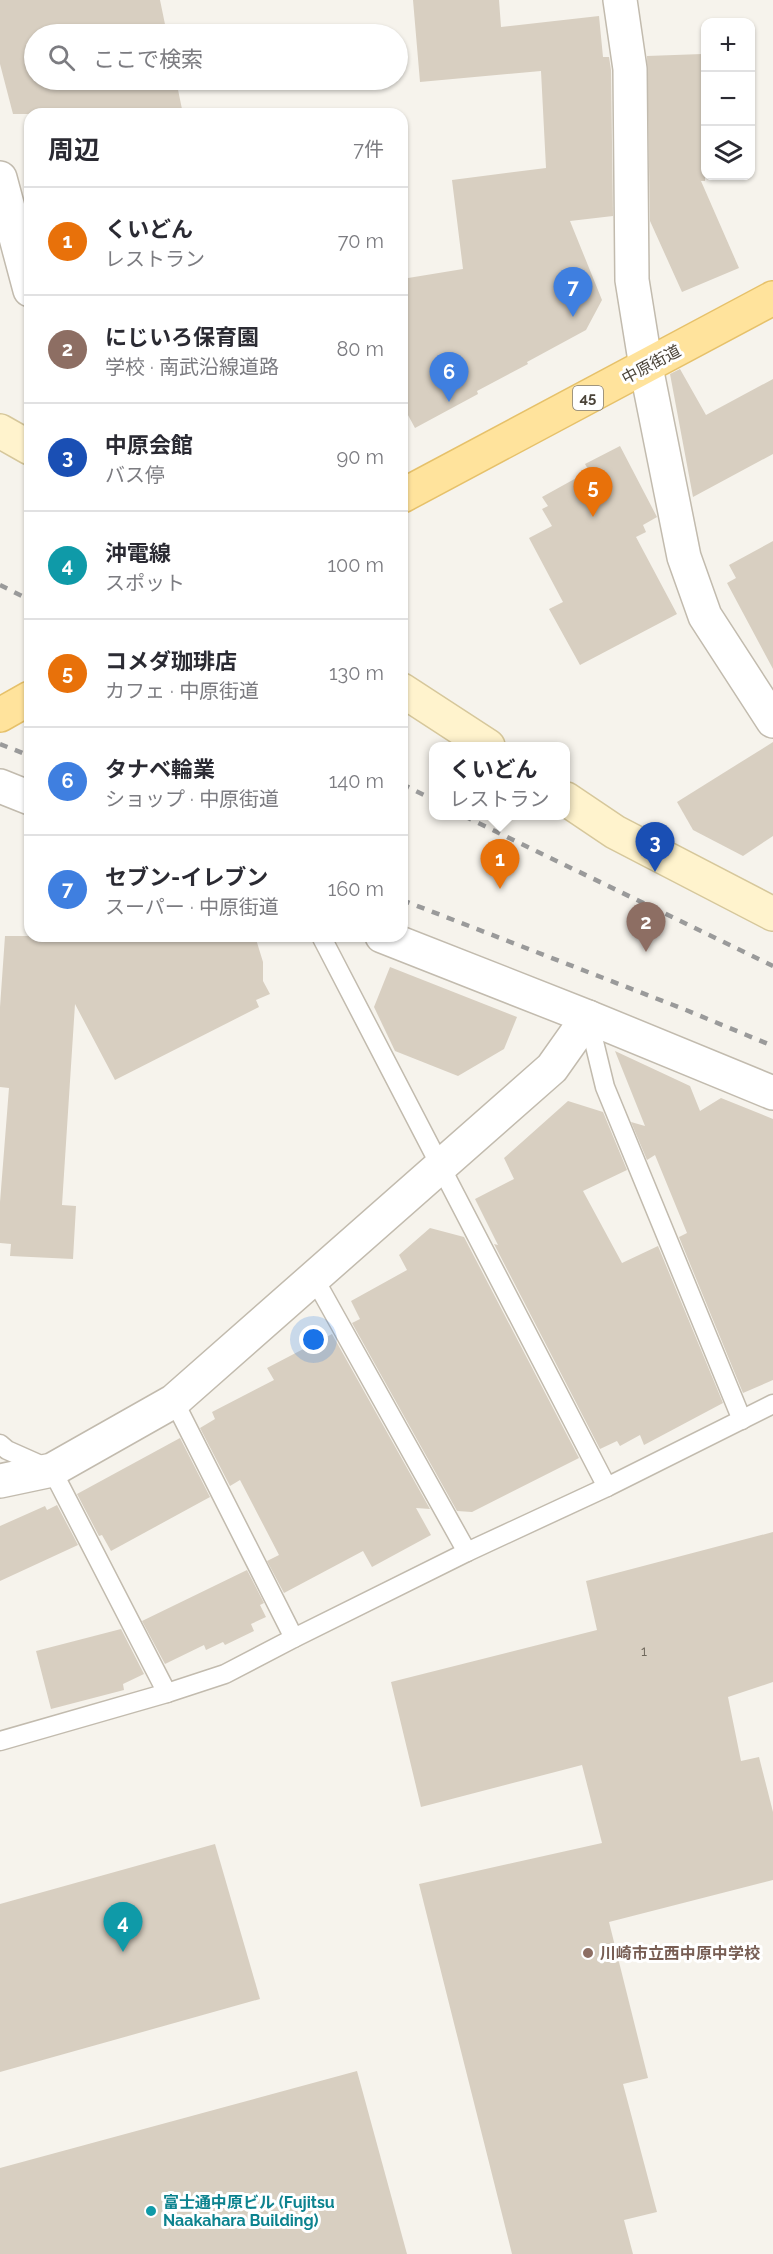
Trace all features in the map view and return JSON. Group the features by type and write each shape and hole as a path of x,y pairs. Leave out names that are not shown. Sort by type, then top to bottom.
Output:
{"main road":[{"name":"中原街道","path":"408,493 773,298"},
{"path":"0,715 24,701"}],"street":[{"path":"620,0 630,69 632,280 646,367 684,557 705,616 773,721"},
{"path":"0,178 24,268"},
{"path":"0,431 24,445"},
{"path":"408,694 480,742"},
{"path":"0,786 24,796"},
{"path":"570,802 615,832 773,914"},
{"path":"397,942 773,1093"},
{"path":"0,1481 52,1470 174,1401 552,1068 588,1017"}],"lane":[{"path":"324,942 607,1487"},
{"path":"588,1017 605,1087 742,1420"},
{"path":"314,1278 467,1552"},
{"path":"174,1401 294,1638"},
{"path":"0,1741 225,1674 467,1552 607,1487 773,1404"},
{"path":"0,1444 7,1450 52,1470 167,1693"}],"building":[{"path":"0,0 160,0 165,24 24,24 24,90 178,90 182,108 24,108 24,114 13,114 0,64"},
{"path":"413,0 499,0 501,27 599,16 603,57 609,57 611,70 613,216 570,221 602,300 586,330 477,391 478,394 415,428 408,415 408,278 463,269 452,180 546,168 541,71 420,82"},
{"path":"701,54 701,180 705,181 701,181 739,268 682,292 650,221 647,56"},
{"path":"680,369 706,415 773,379 773,454 693,497 670,374"},
{"path":"620,446 657,517 643,525 646,532 636,537 677,614 580,665 549,609 563,602 529,538 552,526 542,509 548,506 542,497 589,471 585,464"},
{"path":"773,541 773,669 727,583 736,578 729,565"},
{"path":"773,742 773,836 743,856 693,830 677,802"},
{"path":"5,936 24,936 24,942 257,942 263,962 263,981 270,994 256,1000 259,1007 115,1080 75,1004 62,1205 76,1206 73,1259 10,1256 11,1244 0,1243 0,1202 9,1088 0,1087 0,1007"},
{"path":"390,967 517,1017 504,1049 458,1076 395,1051 374,1007"},
{"path":"615,1051 690,1086 700,1111 721,1098 773,1119 773,1380 743,1393 679,1237 687,1233 655,1155 647,1160 631,1122 645,1126"},
{"path":"568,1101 603,1112 627,1170 583,1191 622,1263 658,1246 723,1403 644,1445 640,1435 620,1446 617,1441 600,1449 494,1244 498,1245 475,1199 514,1179 504,1158"},
{"path":"430,1228 464,1237 579,1458 472,1512 457,1511 352,1323 360,1319 351,1301 407,1270 399,1255"},
{"path":"332,1334 430,1509 416,1508 431,1535 372,1567 363,1551 284,1593 267,1561 279,1555 240,1480 230,1486 200,1428 215,1419 212,1412 274,1380 267,1368"},
{"path":"180,1438 210,1497 111,1551 102,1535 99,1536 77,1494"},
{"path":"57,1505 78,1545 0,1581 0,1526 45,1506 47,1510"},
{"path":"773,1532 773,1682 728,1697 741,1761 759,1757 773,1812 773,1880 609,1922 648,2078 623,2084 657,2212 624,2220 633,2254 512,2254 419,1884 602,1843 582,1765 421,1807 391,1682 597,1630 586,1581"},
{"path":"247,1570 264,1603 260,1605 266,1617 251,1624 254,1631 225,1645 223,1642 206,1650 204,1645 165,1664 142,1621"},
{"path":"121,1629 144,1674 123,1684 124,1690 51,1709 36,1651"},
{"path":"215,1844 260,1999 0,2072 0,1904"},
{"name":"富士通中原ビル (Fujitsu Naakahara Building)","path":"357,2071 407,2254 0,2254 0,2168"}],"railway":[{"path":"0,585 24,597"},
{"path":"0,744 24,754"},
{"path":"408,787 429,798"},
{"path":"472,820 773,966"},
{"path":"408,902 773,1046"}],"place":[{"name":"セブン-イレブン","path":"573,317"},
{"name":"タナベ輪業","path":"449,402"},
{"name":"コメダ珈琲店","path":"593,517"},
{"name":"中原会館","path":"655,872"},
{"name":"くいどん","path":"500,889"},
{"name":"にじいろ保育園","path":"646,952"},
{"name":"沖電線","path":"123,1952"},
{"name":"川崎市立西中原中学校","path":"588,1953"},
{"name":"富士通中原ビル (Fujitsu Naakahara Building)","path":"151,2211"}]}
